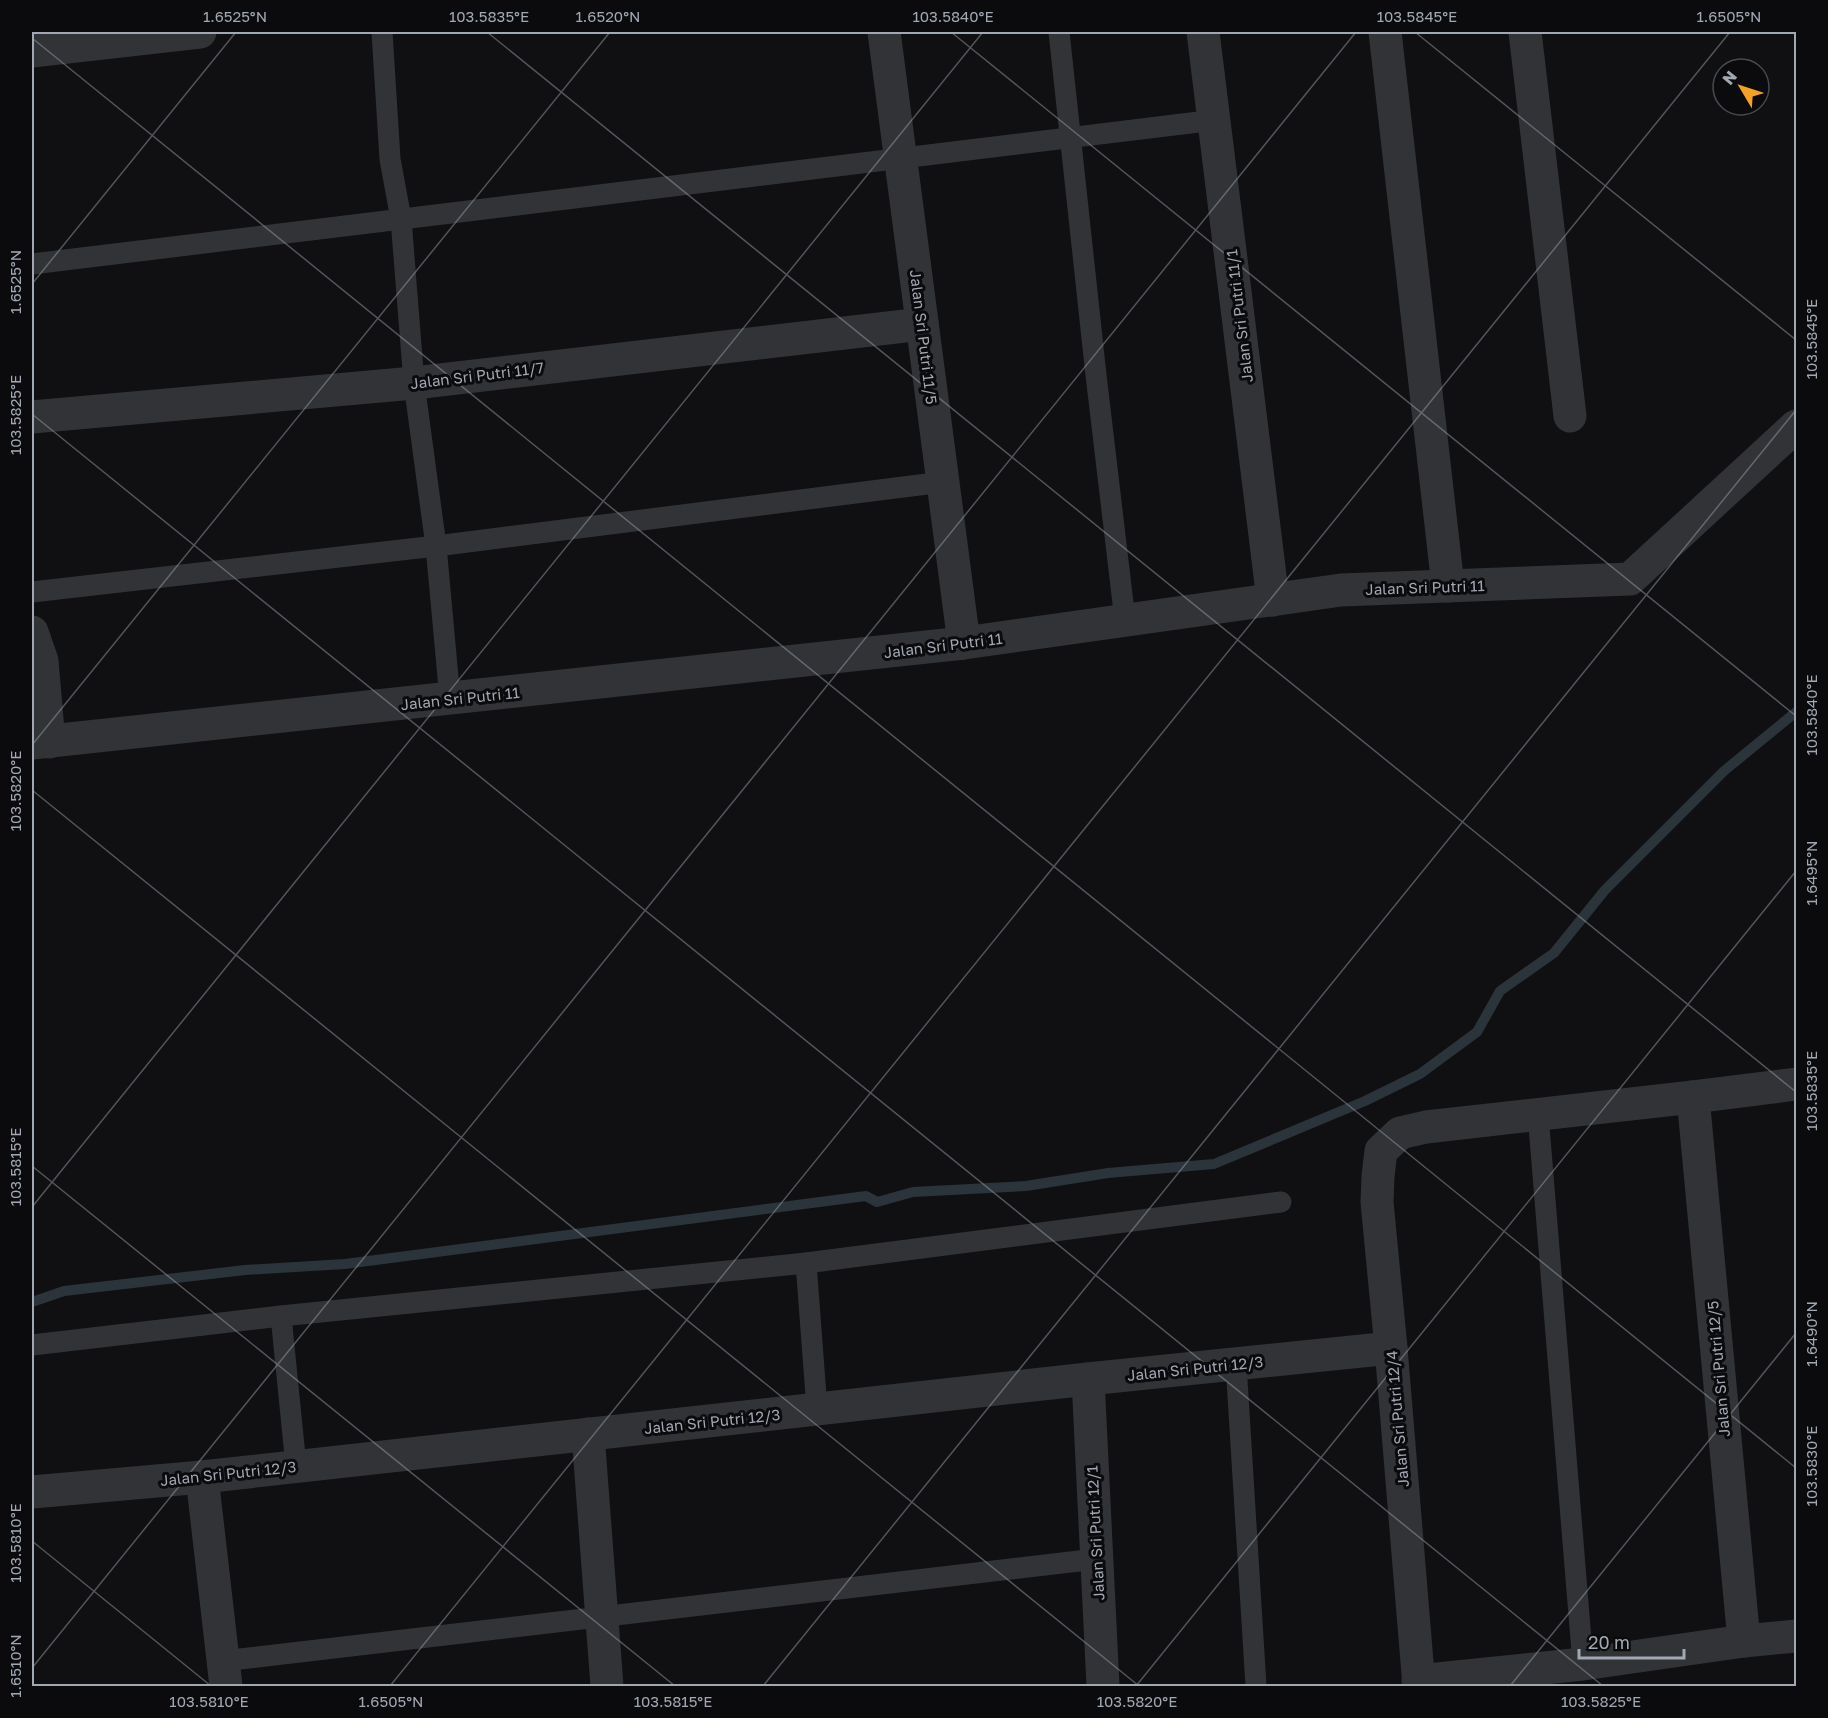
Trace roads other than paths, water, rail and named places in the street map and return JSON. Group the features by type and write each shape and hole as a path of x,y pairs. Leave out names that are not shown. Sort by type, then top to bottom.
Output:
{"street":[{"path":"32,51 200,32"},
{"name":"Jalan Sri Putri 11/5","path":"884,32 964,643"},
{"name":"Jalan Sri Putri 11/1","path":"1206,32 1273,600"},
{"path":"1385,32 1448,586"},
{"path":"1525,32 1570,416"},
{"name":"Jalan Sri Putri 11/7","path":"32,417 414,383 922,324"},
{"name":"Jalan Sri Putri 11","path":"40,743 964,643 1341,590 1630,579 1797,426"},
{"path":"32,632 42,661 40,743"},
{"path":"1538,1114 1797,1084"},
{"name":"Jalan Sri Putri 12/5","path":"1693,1097 1744,1641"},
{"name":"Jalan Sri Putri 12/4","path":"1419,1684 1377,1202 1381,1151 1400,1133 1426,1127 1538,1114"},
{"name":"Jalan Sri Putri 12/3","path":"32,1492 202,1477 1088,1379 1391,1348"},
{"name":"Jalan Sri Putri 12/1","path":"1088,1379 1103,1686"},
{"path":"588,1434 607,1686"},
{"path":"202,1477 225,1674"},
{"path":"1419,1684 1583,1665 1744,1641 1797,1636"}],"lane":[{"path":"382,32 390,159 401,219 414,383 436,546 450,699"},
{"path":"1059,32 1125,620"},
{"path":"32,264 1215,120"},
{"path":"32,592 436,546 943,482"},
{"path":"1538,1114 1583,1665"},
{"path":"32,1345 281,1316 806,1263 1281,1202"},
{"path":"806,1263 817,1409"},
{"path":"281,1316 296,1466"},
{"path":"1236,1364 1256,1686"},
{"path":"225,1674 602,1616 1096,1559"}],"waterway":[{"path":"32,1302 64,1291 245,1270 345,1264 866,1196 877,1202 913,1192 1026,1186 1108,1173 1214,1164 1365,1101 1420,1074 1477,1032 1500,991 1554,953 1605,890 1724,771 1796,712"}]}
